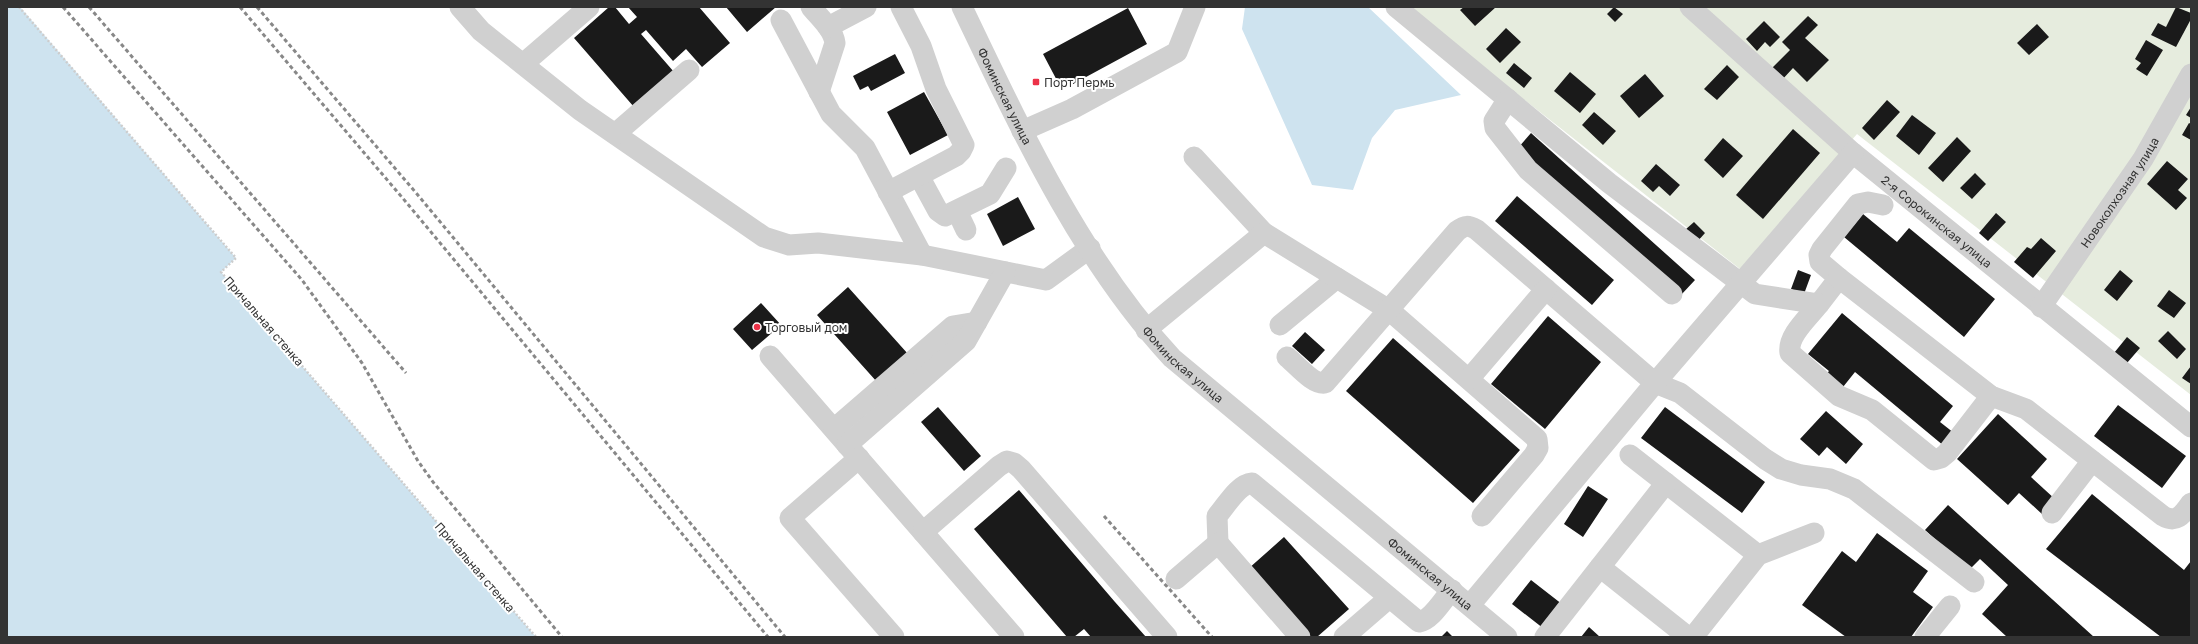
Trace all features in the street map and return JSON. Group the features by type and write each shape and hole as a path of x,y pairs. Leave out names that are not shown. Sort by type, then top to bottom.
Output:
{"street":[{"path":"523,64 589,7"},
{"path":"811,7 828,27 834,37 835,43 819,92"},
{"path":"828,27 866,7"},
{"path":"888,192 956,156 964,144 936,89 922,46 900,7"},
{"name":"Фоминская улица","path":"962,7 1022,131 1090,248 1146,330 1172,358 1507,637"},
{"path":"1022,131 1072,109 1177,52 1195,7"},
{"path":"1396,7 1609,183 1755,294 1819,304"},
{"name":"2-я Сорокинская улица","path":"1690,7 1853,153 2191,427"},
{"path":"465,9 481,31 580,110 764,237 789,245 818,243 922,255 1046,280 1090,248"},
{"path":"781,20 831,114 865,148 922,255"},
{"path":"615,134 689,70"},
{"name":"Новоколхозная улица","path":"2042,307 2143,159 2191,74"},
{"path":"1508,99 1494,121 1495,128 1528,170 1672,294"},
{"path":"1470,605 1655,383 1853,153"},
{"path":"1194,157 1264,233 1390,310 1538,439 1538,448 1534,455 1482,516"},
{"path":"919,176 942,215 949,215 990,194 1006,168"},
{"path":"1883,204 1868,202 1858,204 1822,249 1820,262 1991,396 2026,409 2170,520 2177,519 2191,503"},
{"path":"956,211 966,230"},
{"path":"1287,357 1314,380 1320,384 1325,383 1463,226 1470,226 1477,230 1655,383 1680,393 1765,459 1781,469 1801,475 1830,479 1854,489 1974,582"},
{"path":"1146,330 1264,233"},
{"path":"894,637 790,518 847,444 966,341 1005,272"},
{"path":"1280,325 1337,278"},
{"path":"1839,278 1792,338 1789,345 1790,353 1839,396 1872,410 1934,460 1941,458 1947,453 1991,396"},
{"path":"1469,379 1546,289"},
{"path":"770,356 1014,637"},
{"path":"1630,454 1758,555"},
{"path":"923,532 999,466 1007,461 1014,463 1022,469 1167,637"},
{"path":"2052,513 2092,461"},
{"path":"1300,637 1218,543 1217,516 1247,483 1252,483 1419,622 1424,621 1452,590"},
{"path":"1545,637 1666,483"},
{"path":"1693,637 1758,555 1814,533"},
{"path":"1176,579 1218,543"},
{"path":"1600,567 1688,637"},
{"path":"1344,637 1389,598"},
{"path":"1925,637 1950,606"}],"path":[{"name":"Причальная стенка","path":"20,7 236,258 221,272 536,637"}],"shaded area":[{"path":"1406,7 2191,7 2191,395 1857,134 1740,269"}],"water":[{"path":"7,7 20,7 236,258 221,272 536,637 7,637"},
{"path":"1245,7 1368,7 1461,95 1395,110 1372,138 1353,190 1312,185 1242,29"}],"building":[{"path":"609,7 615,7 629,24 637,17 628,7 699,7 730,43 702,67 686,49 673,61 646,30 641,34 674,72 634,107 574,38"},
{"path":"726,7 776,7 747,32"},
{"path":"1464,7 1496,7 1475,26 1460,10"},
{"path":"1614,7 1623,14 1615,22 1607,14"},
{"path":"2176,7 2191,13 2191,19 2176,47 2151,35 2158,23 2166,27"},
{"path":"1128,8 1147,44 1062,90 1043,54"},
{"path":"1808,16 1818,25 1805,38 1829,60 1807,82 1793,68 1781,81 1770,70 1790,50 1782,42"},
{"path":"1764,21 1780,37 1770,47 1765,42 1757,51 1746,39"},
{"path":"2037,24 2049,37 2029,55 2017,43"},
{"path":"1506,28 1521,42 1500,63 1486,49"},
{"path":"2146,40 2163,50 2147,76 2136,69 2141,63 2135,59"},
{"path":"895,54 905,73 871,91 868,86 860,90 853,76"},
{"path":"1514,63 1532,78 1524,88 1506,73"},
{"path":"1727,65 1739,77 1717,100 1704,89"},
{"path":"1570,72 1596,94 1580,113 1554,91"},
{"path":"1645,74 1664,96 1639,118 1620,96"},
{"path":"924,92 948,135 910,155 887,112"},
{"path":"1887,100 1900,112 1874,140 1862,128"},
{"path":"2191,107 2191,118 2186,115"},
{"path":"1594,112 1616,131 1603,145 1582,125"},
{"path":"1912,115 1936,133 1919,155 1896,136"},
{"path":"2189,123 2191,124 2191,140 2182,135"},
{"path":"1793,129 1820,153 1763,219 1736,195"},
{"path":"1531,133 1695,280 1681,295 1518,148"},
{"path":"1957,137 1971,151 1943,182 1928,168"},
{"path":"1723,138 1743,156 1723,178 1704,160"},
{"path":"2167,161 2188,179 2178,190 2187,198 2176,210 2147,184"},
{"path":"1656,164 1680,185 1670,196 1659,186 1653,192 1641,181"},
{"path":"1975,173 1986,184 1972,199 1960,188"},
{"path":"1517,196 1614,280 1592,305 1495,221"},
{"path":"1018,197 1035,229 1003,246 987,214"},
{"path":"1996,213 2006,222 1988,241 1979,233"},
{"path":"1863,214 1897,242 1909,228 1995,299 1964,337 1844,237"},
{"path":"1694,222 1705,233 1697,242 1685,230"},
{"path":"2041,238 2056,251 2033,278 2014,262 2027,247 2031,249"},
{"path":"1798,270 1811,275 1804,294 1791,289"},
{"path":"2120,270 2133,281 2117,301 2104,290"},
{"path":"848,287 908,354 877,382 817,315"},
{"path":"2169,290 2186,303 2174,318 2157,306"},
{"name":"Торговый дом","path":"761,303 781,325 752,350 733,329"},
{"path":"1842,313 1953,406 1940,422 1954,433 1944,446 1855,372 1839,392 1823,378 1829,371 1808,354"},
{"path":"1548,316 1601,362 1545,429 1491,384"},
{"path":"2168,331 2186,349 2177,359 2158,341"},
{"path":"1305,332 1325,350 1312,364 1292,346"},
{"path":"2127,337 2140,348 2127,363 2114,353"},
{"path":"1393,338 1520,450 1473,503 1346,391"},
{"path":"2191,366 2191,384 2182,378"},
{"path":"2118,405 2186,456 2162,488 2094,436"},
{"path":"938,407 981,456 964,471 921,422"},
{"path":"1665,407 1765,482 1742,513 1641,438"},
{"path":"1826,411 1863,444 1846,464 1827,447 1819,456 1800,439"},
{"path":"1998,414 2047,459 2031,477 2056,500 2042,514 2019,493 2008,505 1957,459"},
{"path":"1588,486 1608,499 1583,537 1564,524"},
{"path":"1019,490 1146,637 1091,637 1084,629 1074,637 1067,637 974,529"},
{"path":"2092,494 2184,570 2191,561 2191,637 2161,637 2046,549"},
{"path":"1948,505 2094,637 2007,637 1982,614 2008,585 1980,559 1969,570 1925,530"},
{"path":"1877,533 1928,571 1913,592 1933,607 1911,637 1846,637 1802,605 1842,551 1856,562"},
{"path":"1284,537 1349,609 1317,637 1309,637 1248,569"},
{"path":"1531,580 1567,608 1548,632 1512,604"},
{"path":"1589,627 1600,637 1581,637"},
{"path":"1447,631 1453,637 1441,637"}],"railway":[{"path":"63,7 302,280 362,363 418,461 433,482 562,637"},
{"path":"89,7 406,373"},
{"path":"240,7 406,202 768,637"},
{"path":"257,7 417,194 785,637"},
{"path":"1104,516 1212,637"}],"place":[{"name":"Порт Пермь","path":"1036,82"},
{"name":"Торговый дом","path":"757,327"}]}
